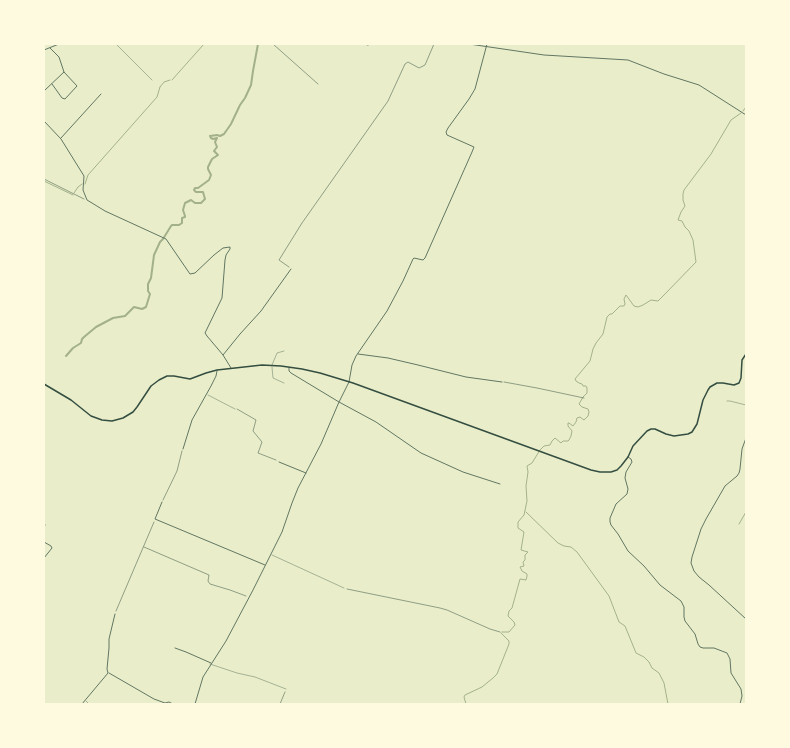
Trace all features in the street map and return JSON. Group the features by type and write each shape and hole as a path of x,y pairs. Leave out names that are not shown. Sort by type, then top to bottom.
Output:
{"main road":[{"path":"44,384 71,400 91,416 102,420 112,421 124,418 132,412 155,382 170,376 190,379 217,370 272,365 289,367 320,373 349,382 591,470 611,472 617,470 621,466 628,457 633,446 647,431 651,429 655,429 670,435 679,436 692,432 697,424 706,392 716,383 734,385 739,383 742,375 742,360 746,354"}],"street":[{"path":"44,50 59,44"},
{"path":"364,44 368,46 370,44"},
{"path":"469,44 544,55 628,60 664,74 699,85 746,115"},
{"path":"195,704 203,677 226,641 282,532 292,503 349,382 352,365 387,311 413,259 423,260 425,258 474,147 448,135 446,132 469,99 474,89 487,44"},
{"path":"50,48 59,58 64,72 77,86 65,99 62,98 52,84"},
{"path":"44,91 64,72"},
{"path":"61,139 101,94"},
{"path":"44,121 61,139 84,176 84,190 87,200 105,211 163,237 190,274 195,273 214,254 224,248 230,247 225,260 222,298 205,333 223,355 232,369"},
{"path":"223,355 261,311 291,269"},
{"path":"358,354 388,358 466,377 502,382"},
{"path":"289,367 291,374 376,422 422,454 463,472 500,484"},
{"path":"183,449 192,420 216,376 217,370"},
{"path":"746,438 742,449 740,469 737,476 725,486 706,519 691,563 694,571 699,577 746,619"},
{"path":"628,457 632,462 626,472 625,478 628,491 627,494 616,504 610,518 610,525 618,534 628,551 644,566 660,585 681,601 684,607 685,621 695,634 700,647 714,648 729,655 731,673 742,693 740,704"},
{"path":"279,462 306,473"},
{"path":"162,502 155,519 265,565"},
{"path":"44,542 52,548 44,558"},
{"path":"82,704 108,673 109,639 115,614"},
{"path":"175,648 211,664"},
{"path":"108,673 154,699 173,704"}],"lane":[{"path":"116,44 152,80"},
{"path":"284,351 277,353 272,365 273,378 284,383"},
{"path":"206,394 235,408"},
{"path":"726,401 746,405"},
{"path":"270,554 344,588"},
{"path":"211,664 254,677 286,689"},
{"path":"86,701 90,704"}],"path":[{"path":"273,44 318,84"},
{"path":"291,269 279,260 302,223 388,101 405,64 408,62 419,68 425,65 434,44"},
{"path":"44,179 87,200"},
{"path":"502,382 584,398"},
{"path":"235,408 256,420 253,431 262,442 258,453 279,462"},
{"path":"162,502 177,470 183,449"},
{"path":"115,614 155,519"},
{"path":"144,547 209,575 208,581 210,584 249,597"},
{"path":"344,588 440,608 500,632"},
{"path":"280,704 286,689"}],"waterway":[{"path":"172,80 204,44"},
{"path":"66,356 96,327 113,318 125,316 134,307 142,309 146,307 150,294 148,291 148,284 151,278 154,255 160,242 171,226 182,223 182,218 185,217 183,210 185,203 191,200 195,203 201,203 205,199 203,192 196,192 194,190 209,180 211,175 208,167 212,159 218,155 214,151 217,147 215,142 217,138 213,139 210,136 220,136 224,134 245,98 251,85 258,44"},
{"path":"160,87 164,82 170,80"},
{"path":"85,184 88,175 157,97 160,87"},
{"path":"743,111 746,107"},
{"path":"502,632 509,632 515,625 508,616 509,611 512,608 520,579 526,580 527,576 527,574 522,571 520,567 524,566 523,562 525,560 525,555 528,552 521,550 524,532 518,528 518,522 524,515 527,501 527,466 532,463 540,450 544,446 550,445 555,438 561,443 569,440 572,431 568,426 568,423 573,426 577,418 580,417 584,420 588,416 588,409 579,404 587,393 587,388 575,379 590,361 593,349 603,334 607,317 620,306 624,306 624,299 626,295 634,306 638,307 651,300 658,301 696,262 693,240 682,221 678,220 685,206 683,200 684,190 711,154 731,120 741,113"},
{"path":"44,181 73,195"},
{"path":"74,193 82,184"},
{"path":"526,512 558,543 571,547 577,552 609,596 619,622 625,626 636,653 644,657 652,668 659,673 664,683 668,704"},
{"path":"739,524 746,512"},
{"path":"466,704 464,697 465,695 482,687 497,674 509,644 509,641 501,633"}]}
